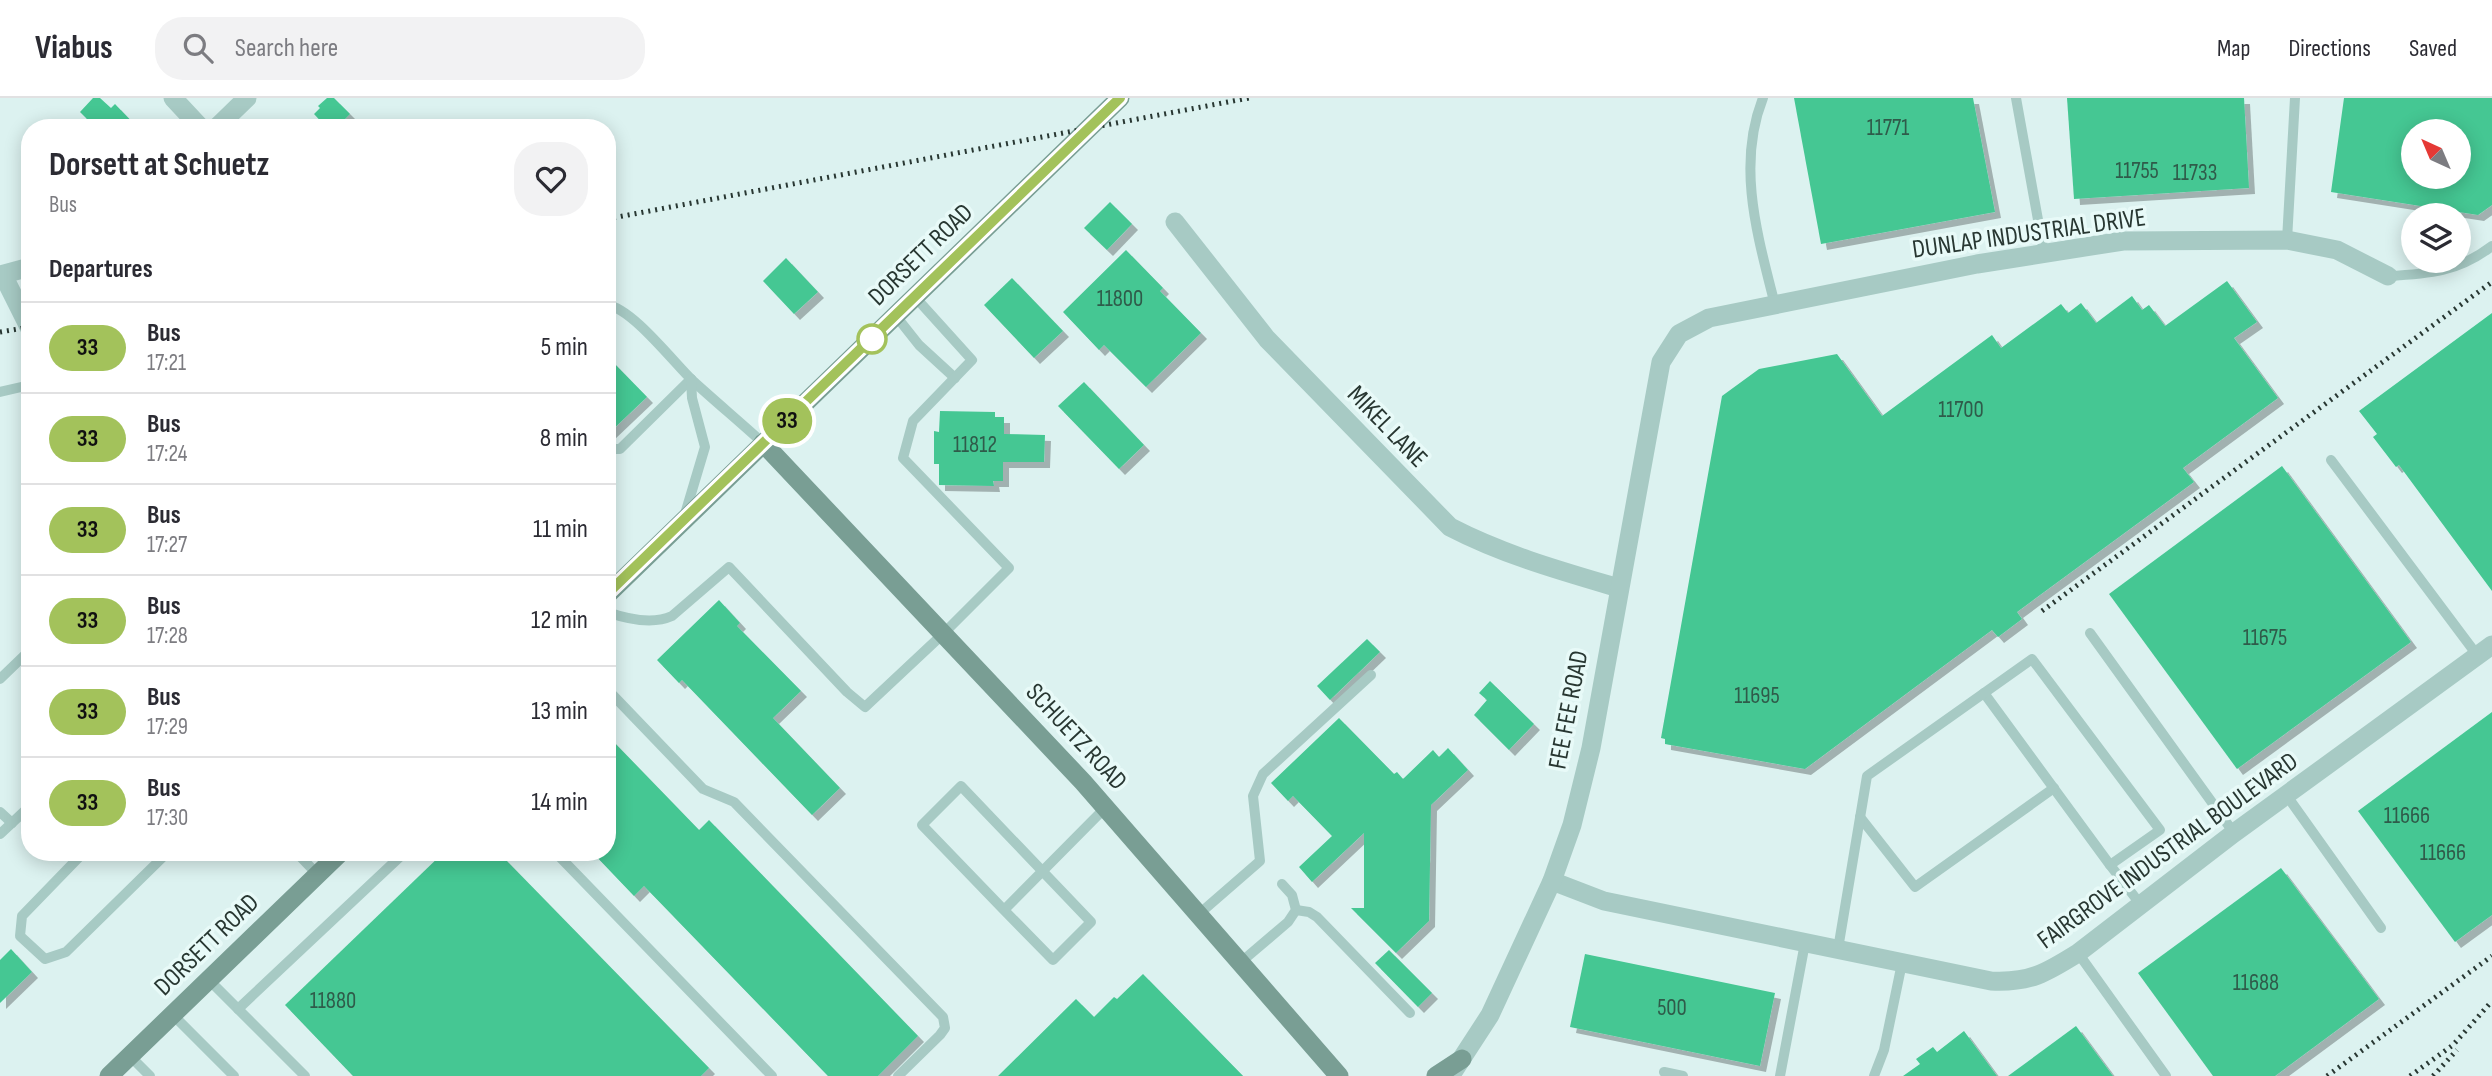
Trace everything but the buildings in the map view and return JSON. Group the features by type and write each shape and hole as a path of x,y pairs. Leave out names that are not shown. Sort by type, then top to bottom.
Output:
{"main road":[{"name":"DORSETT ROAD","path":"616,585 1120,98"},
{"name":"SCHUETZ ROAD","path":"763,443 944,633 1105,808 1335,1073"},
{"name":"DORSETT ROAD","path":"109,1076 332,861"},
{"path":"1436,1076 1462,1059"},
{"path":"1335,1073 1354,1076"}],"street":[{"path":"173,98 193,119"},
{"path":"225,119 247,98"},
{"name":"MIKEL LANE","path":"1175,222 1267,340 1450,527 1519,558 1619,588"},
{"name":"DUNLAP INDUSTRIAL DRIVE","path":"1679,334 1709,318 1775,304 1978,264 2123,241 2287,240 2337,250 2388,275"},
{"path":"21,269 1,275 21,312"},
{"name":"FEE FEE ROAD","path":"1451,1076 1490,1015 1552,881 1572,825 1591,748 1661,362 1679,334"},
{"name":"FAIRGROVE INDUSTRIAL BOULEVARD","path":"1552,881 1604,901 1991,981 2014,982 2042,974 2078,953 2234,833 2485,650"}],"lane":[{"path":"1763,98 1751,143 1750,181 1756,229 1775,304"},
{"path":"2016,98 2044,253"},
{"path":"2287,240 2295,98"},
{"path":"2388,275 2435,273 2479,255 2492,246"},
{"path":"616,615 628,619 665,619 729,568 865,707 1009,568 902,458 913,421 972,360 916,298"},
{"path":"616,308 633,319 691,379 763,443"},
{"path":"896,316 919,345 955,378"},
{"path":"616,449 620,449 691,379"},
{"path":"683,521 705,447 692,398 691,379"},
{"path":"0,392 21,387"},
{"path":"2331,460 2485,650"},
{"path":"2090,634 2234,833"},
{"path":"0,679 21,659"},
{"path":"1838,949 1867,776 2032,659 2160,830 2110,865"},
{"path":"1199,914 1260,860 1253,796 1263,774 1371,675"},
{"path":"1984,693 2141,905"},
{"path":"616,699 703,789 734,802 943,1017 945,1028 940,1035 898,1076"},
{"path":"961,786 1091,922 1053,960 1004,910 922,825 961,786"},
{"path":"1860,817 1915,887 2054,788"},
{"path":"2287,796 2381,928"},
{"path":"1004,910 1105,808"},
{"path":"0,812 12,823"},
{"path":"0,834 21,814"},
{"path":"76,861 22,916 20,936 45,959 66,952 159,861"},
{"path":"305,861 318,875"},
{"path":"238,1009 395,861"},
{"path":"564,861 772,1076"},
{"path":"1241,962 1288,922 1296,910 1292,895 1282,884"},
{"path":"1296,910 1309,912 1317,917 1410,1013"},
{"path":"1780,1076 1805,943"},
{"path":"2078,953 2166,1076"},
{"path":"1874,1076 1884,1050 1902,962"},
{"path":"209,980 305,1076"},
{"path":"173,1014 234,1076"},
{"path":"130,1056 150,1076"},
{"path":"1664,1073 1683,1076"}],"railway":[{"path":"616,217 1249,98"},
{"path":"2042,611 2492,282"},
{"path":"0,332 21,328"},
{"path":"2327,1076 2492,956"},
{"path":"2410,1076 2453,1045 2492,1001"},
{"path":"2433,1076 2457,1050"}],"bus line":[{"name":"33","path":"616,585 1120,98"}]}
